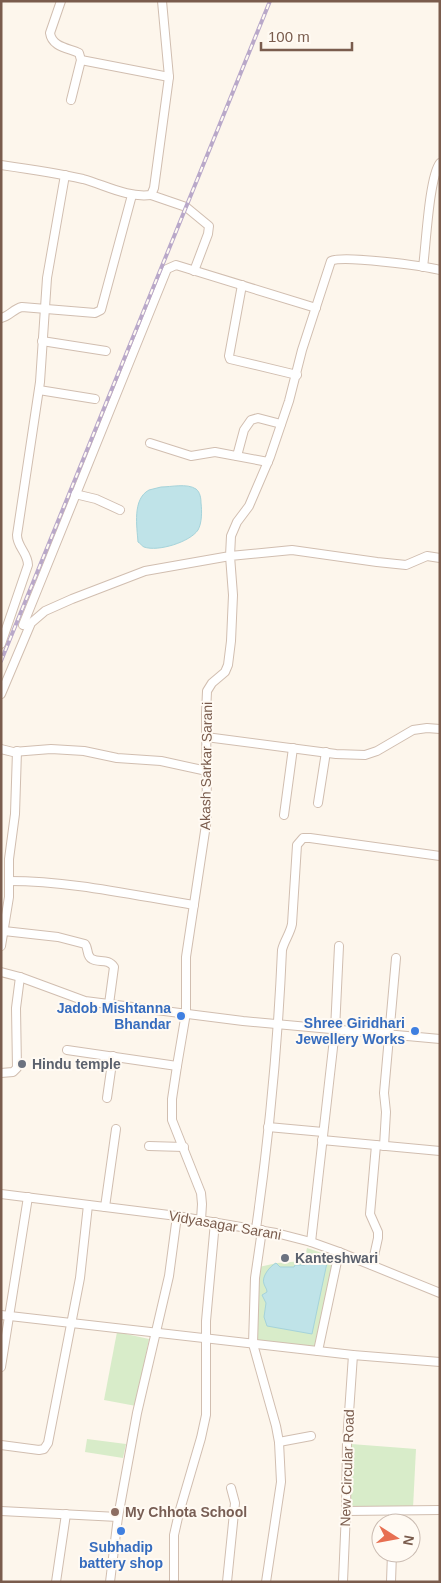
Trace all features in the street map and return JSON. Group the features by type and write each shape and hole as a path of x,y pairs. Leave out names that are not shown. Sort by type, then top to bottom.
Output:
{"street":[{"path":"60,1 50,33 51,38 53,42 79,53 81,60 71,100"},
{"path":"151,195 154,188 169,77 162,1"},
{"path":"81,60 169,77"},
{"path":"440,163 435,172 432,188 423,267 440,270"},
{"path":"1,165 65,175 132,195 151,195 186,207 209,226 208,234 194,270"},
{"path":"1,644 28,565 26,555 18,543 17,535 39,390 44,310 51,251 65,175"},
{"path":"1,318 22,307 94,313 101,310 132,195"},
{"name":"Akash Sarkar Sarani","path":"201,1220 201,1193 172,1120 172,1099 186,1013 186,957 207,818 207,691 212,683 225,672 230,656 233,595 230,556 231,536 249,506 268,462 297,374 302,350 329,265 334,260 423,267"},
{"path":"1,694 75,494 166,269 176,265 316,308"},
{"path":"242,285 230,359 297,374"},
{"path":"42,341 106,351"},
{"path":"39,390 94,399"},
{"path":"237,456 244,430 251,420 258,418 281,424"},
{"path":"150,443 191,456 215,452 268,462"},
{"path":"75,494 96,499 120,510"},
{"path":"26,626 45,611 145,571 230,556 292,550 406,565 427,556 440,558"},
{"path":"10,621 26,626"},
{"path":"206,737 351,755 370,754 413,730 440,729"},
{"path":"1,749 17,751 51,748 84,751 117,758 161,761 207,771"},
{"path":"284,814 293,748"},
{"path":"1,946 15,814 17,751"},
{"path":"318,803 326,752"},
{"path":"266,1582 281,1482 278,1442 272,1411 253,1344 255,1278 278,1024 282,950 283,943 289,936 292,924 296,845 303,838 310,838 440,856"},
{"path":"9,881 40,881 81,886 194,904"},
{"path":"4,930 58,937 85,944 92,959 109,962 114,967 109,1004"},
{"path":"313,1243 322,1136 335,1030 339,946"},
{"path":"372,1264 378,1232 370,1214 386,1112 384,1093 396,958"},
{"path":"1,972 20,977 78,999 109,1004 335,1030 440,1038"},
{"path":"1,1073 13,1072 17,1068 16,1008 20,977"},
{"path":"67,1050 177,1066"},
{"path":"107,1098 113,1056"},
{"path":"268,1127 380,1145 440,1151"},
{"path":"105,1207 116,1129"},
{"path":"149,1146 184,1147"},
{"name":"Vidyasagar Sarani","path":"1,1194 177,1216 259,1230 327,1247 440,1293"},
{"path":"1,1367 6,1316 28,1198"},
{"path":"1,1445 39,1450 44,1449 47,1445 80,1278 88,1205"},
{"path":"110,1582 118,1517 137,1413 169,1276 177,1216"},
{"path":"174,1582 174,1535 204,1426 207,1385 206,1338 209,1278 215,1222"},
{"path":"318,1351 339,1252"},
{"path":"6,1316 353,1355 440,1362"},
{"name":"New Circular Road","path":"343,1582 347,1442 353,1355"},
{"path":"278,1442 311,1436"},
{"path":"227,1582 235,1503 232,1488"},
{"path":"346,1511 440,1510"},
{"path":"1,1511 118,1517"},
{"path":"56,1582 66,1514"},
{"path":"391,1582 392,1563"}],"green space":[{"path":"307,1248 334,1257 316,1348 257,1340 259,1267 277,1263 304,1261"},
{"path":"117,1332 149,1339 136,1406 104,1400"},
{"path":"87,1439 126,1444 123,1458 85,1452"},
{"path":"351,1444 416,1449 413,1508 350,1509"}],"water":[{"path":"184,486 197,490 201,499 202,513 200,524 194,534 181,542 165,547 144,547 138,542 138,506 144,494 149,490 161,487"},
{"path":"311,1254 328,1258 312,1334 267,1326 264,1317 266,1303 262,1295 267,1292 263,1281 267,1272 276,1263 280,1267 305,1265"}],"railway":[{"path":"1,661 270,1"}],"place":[{"name":"Jadob Mishtanna Bhandar","path":"181,1016"},
{"name":"Shree Giridhari Jewellery Works","path":"415,1031"},
{"name":"Hindu temple","path":"22,1064"},
{"name":"Kanteshwari","path":"285,1258"},
{"name":"My Chhota School","path":"115,1512"},
{"name":"Subhadip battery shop","path":"121,1531"}]}
